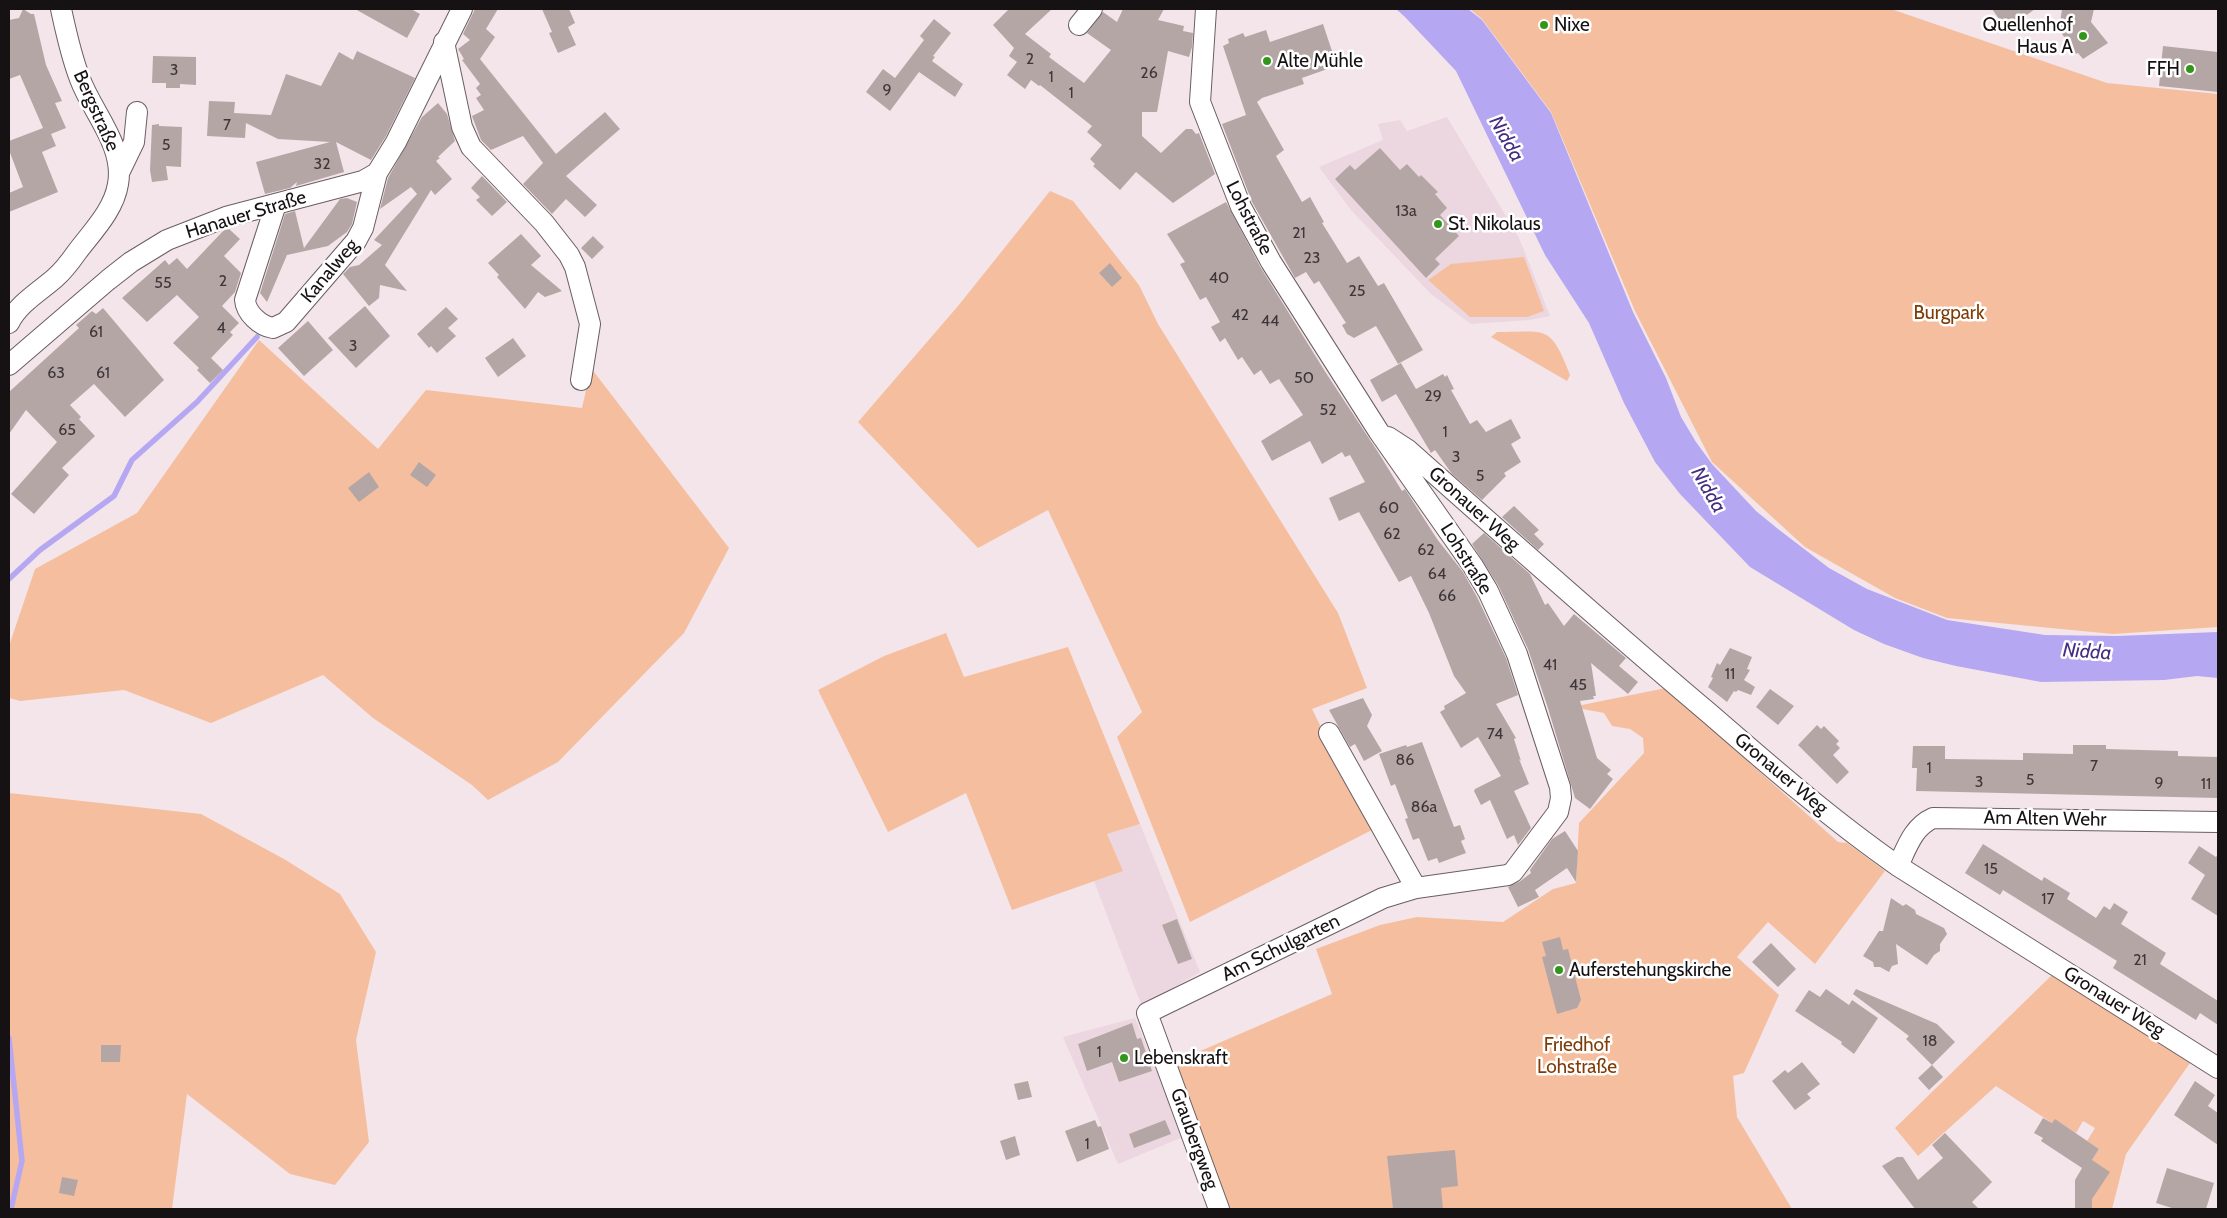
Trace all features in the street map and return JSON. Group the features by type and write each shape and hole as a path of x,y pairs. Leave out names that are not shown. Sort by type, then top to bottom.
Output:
{"street":[{"name":"Bergstraße","path":"9,323 18,309 55,278 68,264 109,208 115,196 120,173 112,143 90,103 76,69 61,9"},
{"path":"377,173 410,116 444,42 462,9"},
{"path":"1079,26 1092,9"},
{"name":"Lohstraße","path":"1206,9 1200,102 1230,182 1271,262 1379,432 1473,566 1488,591 1522,668 1560,786 1561,798 1558,812 1513,872 1502,876 1416,888"},
{"path":"444,42 462,127 471,147 544,223 569,255 575,267 590,324 581,380"},
{"path":"120,173 134,142 137,112"},
{"name":"Hanauer Straße","path":"9,365 108,280 150,250 168,240 209,223 363,181 377,173"},
{"name":"Kanalweg","path":"276,204 245,300 248,310 259,322 273,328 286,322 356,241 362,228 377,173"},
{"name":"Gronauer Weg","path":"1379,432 1408,450 1538,566 1821,809 1898,866 2218,1068"},
{"path":"1329,733 1416,888"},
{"name":"Am Alten Wehr","path":"1898,866 1915,832 1924,822 1933,818 2218,822"},
{"name":"Am Schulgarten","path":"1147,1013 1383,898 1416,888"},
{"name":"Graubergweg","path":"1147,1013 1220,1209"}],"shaded area":[{"name":"St. Nikolaus","path":"1447,117 1519,238 1550,316 1529,320 1471,324 1431,294 1351,210 1319,167 1383,140 1378,124 1400,120 1407,131"},
{"path":"1140,824 1200,972 1142,1007 1094,881 1122,871 1107,834"},
{"path":"1135,1018 1183,1137 1118,1164 1063,1037"}],"green space":[{"name":"Burgpark","path":"1470,9 1891,9 2107,83 2218,94 2218,627 2113,634 1947,618 1895,598 1805,547 1712,462 1635,311 1551,112 1482,19"},
{"path":"1050,191 1073,201 1139,285 1158,324 1338,613 1367,688 1312,709 1372,830 1190,922 1117,737 1142,712 1048,510 978,548 858,422 958,306"},
{"path":"1524,257 1544,311 1527,317 1470,317 1428,280 1451,264"},
{"path":"1497,332 1537,332 1545,334 1552,339 1563,359 1570,375 1567,381 1491,337"},
{"path":"259,340 378,449 426,390 582,408 591,368 729,548 684,633 558,762 488,800 472,785 373,718 323,675 211,723 124,690 20,701 9,698 9,646 35,569 137,513"},
{"path":"946,633 964,677 1068,647 1140,824 1107,834 1123,871 1012,910 966,793 888,832 818,690 884,656"},
{"name":"Friedhof Lohstraße","path":"1666,688 1838,842 1847,843 1885,871 1815,964 1768,922 1737,957 1779,995 1744,1073 1733,1076 1737,1117 1792,1209 1224,1209 1175,1062 1332,994 1316,949 1380,925 1417,917 1503,922 1553,889 1576,883 1579,823 1644,753 1643,738 1630,729 1612,726 1604,713 1572,707"},
{"path":"9,793 201,814 284,859 340,894 376,952 356,1040 369,1142 335,1185 290,1174 187,1094 172,1209 9,1209"},
{"path":"2053,974 2190,1063 2126,1154 2112,1209 2092,1209 2092,1160 2099,1149 2087,1141 2095,1128 2083,1121 2076,1133 2055,1120 2052,1123 1996,1086 1918,1156 1895,1128"}],"water":[{"name":"Nidda","path":"1396,9 1468,9 1482,20 1551,113 1633,312 1666,378 1681,417 1712,464 1756,511 1778,529 1829,568 1867,589 1947,620 2045,635 2117,636 2218,632 2218,678 2197,676 2164,680 2041,682 1956,666 1923,658 1884,644 1854,630 1750,567 1680,494 1655,462 1624,403 1589,323 1545,255 1456,71"}],"building":[{"path":"23,9 34,14 46,65 62,101 55,103 66,128 51,134 56,146 42,152 58,192 9,212 9,193 23,187 9,150 9,141 43,128 20,75 9,79 9,20 19,18"},
{"path":"355,9 411,9 420,14 407,38"},
{"path":"475,9 498,9 486,29 495,37 480,59 556,154 605,112 620,129 566,176 597,205 585,217 566,199 552,214 523,184 543,163 523,136 491,150 481,140 472,116 484,110 476,98 481,95 476,88 480,84 462,60 464,59 458,49 470,40 463,34"},
{"path":"542,9 569,9 575,23 568,27 576,45 558,53 549,33 552,32"},
{"path":"1009,9 1052,9 1025,34 1051,54 1049,57 1084,83 1111,50 1087,33 1103,12 1117,22 1123,9 1164,9 1158,20 1184,26 1183,31 1193,33 1192,47 1189,57 1168,51 1157,112 1142,112 1142,136 1161,153 1186,129 1192,129 1196,134 1199,133 1215,174 1173,203 1136,172 1120,190 1093,166 1095,164 1090,159 1102,145 1087,132 1092,126 1040,85 1031,80 1025,89 1007,75 1017,62 1009,56 1014,48 993,25"},
{"path":"1992,9 2035,9 2010,27 2004,26"},
{"name":"Quellenhof Haus A","path":"2062,9 2094,9 2091,22 2108,43 2083,59 2078,53 2075,54 2059,29"},
{"path":"934,19 951,33 933,56 935,57 932,61 963,84 955,97 919,72 890,111 866,92 883,69 895,78 924,40 920,36"},
{"path":"1323,24 1334,57 1330,59 1333,67 1302,78 1304,84 1262,98 1257,102 1284,150 1276,156 1302,202 1310,197 1324,222 1322,223 1347,263 1359,256 1378,286 1384,283 1423,350 1398,364 1376,326 1354,338 1347,334 1342,325 1346,323 1319,281 1314,284 1306,272 1295,278 1252,202 1222,124 1246,115 1223,46 1229,43 1228,39 1243,33 1245,37 1266,30 1270,42"},
{"name":"FFH","path":"2163,46 2218,52 2218,92 2159,86"},
{"path":"357,51 415,78 386,136 371,160 336,142 344,172 296,186 297,182 290,188 265,194 256,162 330,142 278,139 246,123 245,138 207,136 209,101 235,102 234,113 271,115 286,74 321,86 339,52 353,60"},
{"path":"153,56 196,57 196,85 180,84 180,88 166,88 166,83 152,83"},
{"path":"438,103 447,114 455,141 436,161 452,179 435,195 431,190 385,265 407,291 380,285 379,298 369,306 343,274 350,267 359,265 382,245 374,240 417,194 411,187 380,209 388,178 422,117"},
{"path":"159,124 159,126 182,127 181,167 166,166 168,180 152,182 150,170 152,125"},
{"path":"1380,148 1400,170 1407,164 1419,177 1421,175 1438,192 1435,194 1447,208 1440,215 1459,236 1435,259 1440,264 1426,278 1335,179 1350,165 1355,170"},
{"path":"482,176 507,202 492,216 476,200 480,197 471,188"},
{"path":"347,198 357,202 352,224 347,232 328,246 287,255 267,302 260,293 285,214 295,211 304,248 340,199"},
{"path":"1226,202 1261,268 1326,373 1402,491 1405,489 1437,539 1463,572 1506,658 1518,695 1496,704 1516,738 1514,739 1521,761 1519,759 1529,784 1514,791 1531,828 1518,845 1514,835 1507,839 1490,800 1481,805 1474,791 1501,776 1478,737 1461,748 1440,712 1445,709 1444,706 1466,693 1454,676 1429,613 1411,576 1399,582 1359,512 1339,521 1332,505 1329,498 1365,482 1350,455 1345,457 1342,452 1322,464 1310,441 1272,461 1261,441 1303,415 1279,379 1270,384 1261,370 1254,375 1242,357 1238,360 1225,338 1220,342 1211,327 1220,322 1206,297 1200,300 1180,264 1185,262 1167,234"},
{"path":"229,229 240,239 224,256 241,273 235,292 222,306 239,323 230,332 233,335 211,358 223,370 210,383 197,370 199,368 173,343 199,317 177,295 147,322 122,298 165,260 169,265 177,258 187,269 224,230"},
{"path":"521,234 541,256 531,265 562,291 545,297 538,292 525,309 497,277 499,275 488,263"},
{"path":"593,236 604,247 592,259 581,248"},
{"path":"1110,263 1122,278 1112,287 1099,273"},
{"path":"365,306 390,336 356,368 328,338"},
{"path":"446,307 458,319 448,328 456,336 437,353 431,346 429,348 417,334"},
{"path":"103,308 164,380 125,417 94,384 70,405 81,417 79,419 95,436 62,468 69,475 34,514 11,494 57,442 26,410 9,434 9,392 79,328 76,325 92,311 96,314"},
{"path":"308,321 333,350 304,376 278,348"},
{"path":"513,338 526,356 498,377 485,358"},
{"path":"1401,363 1416,389 1443,374 1445,377 1447,375 1454,389 1451,390 1470,424 1477,420 1486,432 1511,419 1521,438 1511,444 1521,462 1504,473 1506,476 1482,500 1452,474 1435,450 1431,453 1396,394 1382,402 1370,380"},
{"path":"419,462 436,475 427,487 410,475"},
{"path":"369,472 379,487 359,502 348,488"},
{"path":"1514,506 1539,530 1534,534 1544,544 1538,550 1502,517"},
{"path":"1484,533 1530,574 1545,605 1548,603 1564,626 1574,614 1626,658 1619,666 1638,682 1628,694 1591,663 1596,696 1593,696 1594,699 1580,701 1597,758 1611,770 1607,774 1613,779 1590,809 1575,798 1528,649 1498,585 1472,544"},
{"path":"1730,648 1752,657 1747,669 1750,670 1744,680 1755,687 1751,695 1738,690 1734,691 1727,702 1708,687 1713,678 1711,677 1717,663 1720,665"},
{"path":"1770,689 1794,706 1778,725 1756,707"},
{"path":"1363,698 1372,715 1367,726 1382,751 1364,761 1355,744 1350,747 1329,710"},
{"path":"1817,725 1821,729 1824,726 1839,741 1836,744 1840,748 1833,755 1849,772 1837,784 1798,745"},
{"path":"1422,742 1454,827 1460,825 1465,839 1461,841 1466,853 1439,863 1437,858 1428,861 1419,838 1413,840 1405,819 1408,818 1395,784 1391,786 1379,754"},
{"path":"2073,745 2106,745 2106,749 2178,751 2178,756 2218,757 2218,798 1916,791 1917,768 1912,768 1913,746 1945,746 1945,759 2023,760 2023,753 2073,754"},
{"path":"1565,831 1578,851 1576,882 1567,868 1535,890 1539,897 1518,907 1508,887 1531,873 1530,870 1552,839"},
{"path":"1983,844 2042,881 2044,877 2070,893 2067,899 2096,918 2104,906 2110,910 2114,903 2128,912 2121,924 2166,953 2160,964 2218,1001 2218,1025 2200,1013 2196,1020 2113,968 2117,961 2003,890 2000,895 1965,873"},
{"path":"2199,846 2216,857 2218,854 2218,916 2191,899 2205,875 2188,863"},
{"path":"1891,898 1903,906 1906,904 1915,910 1916,914 1944,928 1947,934 1940,944 1940,951 1934,955 1927,965 1896,944 1898,964 1892,966 1889,972 1880,967 1874,967 1873,962 1863,956 1879,931 1883,931"},
{"path":"1177,919 1192,959 1178,964 1162,925"},
{"name":"Auferstehungskirche","path":"1560,937 1563,950 1568,949 1581,1000 1577,1008 1557,1014 1542,957 1546,956 1542,942"},
{"path":"1771,943 1796,969 1778,987 1752,962"},
{"path":"1826,989 1849,1005 1852,1000 1878,1018 1854,1054 1841,1044 1842,1042 1795,1011 1809,990 1820,997"},
{"path":"1856,989 1937,1024 1955,1042 1932,1065 1906,1039 1909,1036 1853,994"},
{"path":"1132,1023 1137,1039 1141,1038 1152,1071 1119,1082 1112,1062 1087,1071 1078,1044"},
{"path":"101,1045 121,1045 120,1062 101,1062"},
{"path":"1802,1062 1820,1084 1807,1094 1811,1098 1795,1110 1772,1081 1785,1070 1788,1073"},
{"path":"1932,1065 1943,1077 1929,1090 1918,1078"},
{"path":"1028,1081 1032,1097 1018,1100 1014,1084"},
{"path":"2195,1081 2215,1095 2208,1106 2218,1113 2218,1145 2174,1115"},
{"path":"2043,1118 2052,1123 2055,1119 2099,1149 2092,1160 2110,1172 2092,1199 2092,1209 2075,1209 2075,1180 2082,1168 2041,1141 2043,1138 2034,1133"},
{"path":"1095,1120 1098,1127 1101,1126 1109,1149 1077,1162 1065,1131"},
{"path":"1165,1120 1171,1134 1134,1148 1129,1134"},
{"path":"1945,1133 1992,1182 1972,1202 1979,1209 1915,1209 1882,1166 1897,1157 1903,1157 1918,1180 1943,1158 1932,1145"},
{"path":"1015,1136 1020,1155 1006,1160 1000,1141"},
{"path":"1455,1150 1458,1186 1441,1188 1443,1209 1393,1209 1387,1156"},
{"path":"2167,1168 2214,1183 2206,1209 2175,1209 2156,1203"},
{"path":"62,1177 78,1180 74,1196 59,1193"}],"waterway":[{"path":"9,579 40,550 114,496 132,460 197,402 257,337"},
{"path":"9,1038 22,1161 11,1209"}],"place":[{"name":"Nixe","path":"1544,25"},
{"name":"Quellenhof Haus A","path":"2083,36"},
{"name":"Alte Mühle","path":"1267,61"},
{"name":"FFH","path":"2190,69"},
{"name":"St. Nikolaus","path":"1438,224"},
{"name":"Auferstehungskirche","path":"1559,970"},
{"name":"Lebenskraft","path":"1124,1058"}]}
